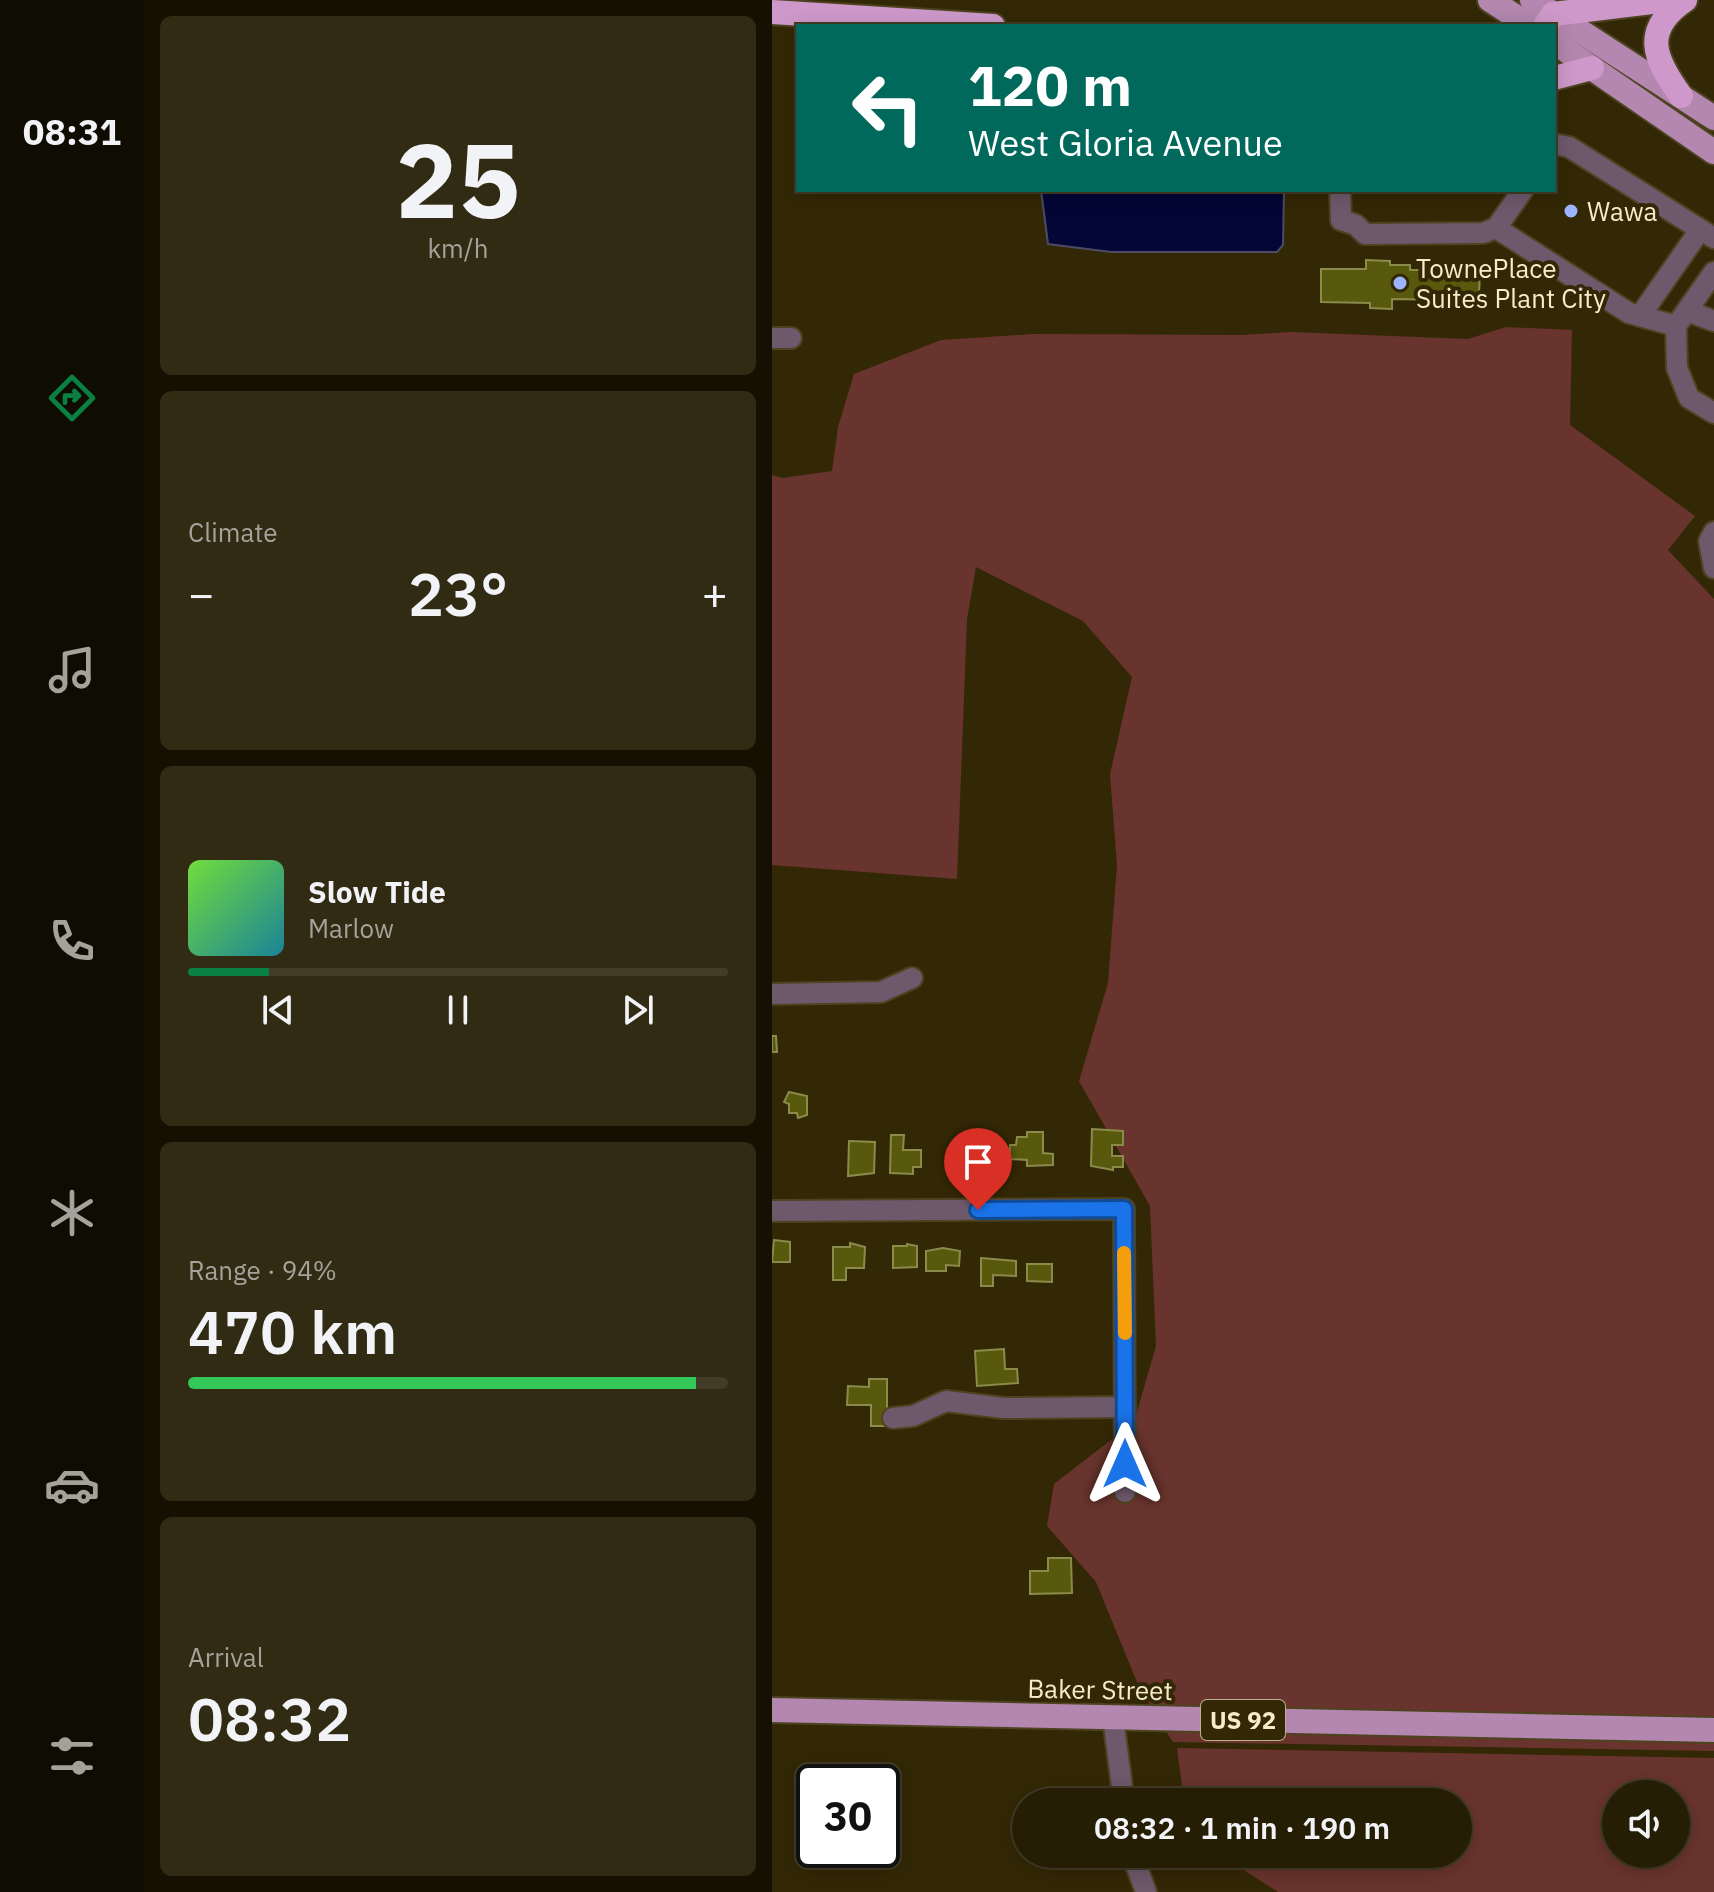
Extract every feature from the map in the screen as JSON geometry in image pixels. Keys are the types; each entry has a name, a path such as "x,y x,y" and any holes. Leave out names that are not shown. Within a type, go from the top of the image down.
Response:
{"highway":[{"path":"1549,20 1668,0"},
{"path":"1681,96 1657,58 1656,39 1659,25 1670,10 1685,0"},
{"path":"772,12 961,24"},
{"path":"1556,77 1592,68"}],"main road":[{"path":"1490,0 1527,24"},
{"path":"1532,0 1549,20"},
{"path":"1556,24 1714,118"},
{"path":"1556,43 1714,152"},
{"path":"1641,102 1628,89 1630,81 1714,130"},
{"name":"Baker Street","path":"772,1710 1714,1730"}],"street":[{"path":"1556,145 1569,147 1707,234 1640,316"},
{"path":"1340,192 1341,220 1356,225 1365,234 1483,233 1496,228 1522,192"},
{"path":"1496,228 1629,313 1714,321"},
{"path":"1714,272 1682,319 1677,368 1689,398 1714,413"},
{"path":"1714,532 1709,541 1714,568"},
{"path":"772,994 881,992 912,978"},
{"path":"772,1211 1124,1209 1125,1492"},
{"path":"893,1418 913,1416 946,1401 1004,1408 1125,1407"},
{"path":"1113,1718 1122,1788"},
{"path":"1137,1868 1146,1892"}],"shaded area":[{"path":"1041,192 1284,192 1283,245 1277,252 1111,252 1048,244"},
{"path":"1506,327 1572,330 1570,425 1695,516 1668,550 1714,599 1714,1721 1153,1710 1139,1687 1096,1582 1047,1526 1054,1484 1134,1422 1156,1346 1150,1206 1079,1081 1108,983 1117,865 1110,774 1132,677 1083,621 976,567 967,619 957,879 772,865 772,475 782,478 832,471 838,427 854,374 941,340 1034,334 1242,335 1291,332 1468,339"},
{"path":"1163,1727 1714,1738 1714,1751 1173,1742"},
{"path":"1177,1748 1714,1758 1714,1892 1278,1892 1241,1868 1472,1868 1472,1788 1182,1788"}],"building":[{"name":"TownePlace Suites Plant City","path":"1366,260 1410,265 1410,270 1436,270 1450,268 1450,264 1470,264 1470,271 1480,271 1479,295 1469,295 1469,305 1450,305 1450,300 1392,299 1392,309 1370,308 1370,303 1321,302 1321,269 1366,269"},
{"path":"772,1036 776,1036 777,1052 772,1052"},
{"path":"789,1092 807,1096 807,1115 798,1118 797,1113 789,1113 789,1104 784,1102"},
{"path":"1092,1129 1123,1131 1123,1145 1112,1145 1112,1156 1123,1156 1123,1167 1113,1167 1113,1170 1091,1166"},
{"path":"1027,1132 1043,1132 1043,1153 1053,1154 1053,1165 1027,1166 1027,1160 1010,1159 1010,1145 1016,1145 1017,1137 1027,1137"},
{"path":"891,1135 904,1135 903,1150 921,1150 921,1167 913,1167 913,1174 890,1173"},
{"path":"849,1141 875,1142 874,1173 848,1176"},
{"path":"949,1154 968,1154 968,1171 960,1171 960,1177 949,1175"},
{"path":"774,1240 790,1242 790,1262 772,1262"},
{"path":"850,1243 865,1247 864,1268 846,1268 846,1280 833,1280 833,1247 850,1247"},
{"path":"893,1246 917,1246 917,1267 893,1268"},
{"path":"943,1248 960,1251 959,1266 946,1265 946,1271 926,1271 926,1251"},
{"path":"981,1258 1016,1261 1016,1276 993,1275 993,1286 981,1286"},
{"path":"1027,1264 1052,1264 1052,1282 1027,1281"},
{"path":"1004,1349 1005,1369 1017,1369 1018,1383 977,1386 975,1351"},
{"path":"869,1379 887,1379 887,1426 871,1426 871,1405 847,1405 848,1386 869,1387"},
{"path":"1048,1558 1071,1558 1072,1593 1030,1594 1030,1571 1048,1571"}],"slow traffic":[{"path":"1124,1253 1125,1333"}],"place":[{"name":"Wawa","path":"1571,211"},
{"name":"TownePlace Suites Plant City","path":"1400,283"}],"route":[{"path":"978,1210 1124,1209 1125,1464"}]}
